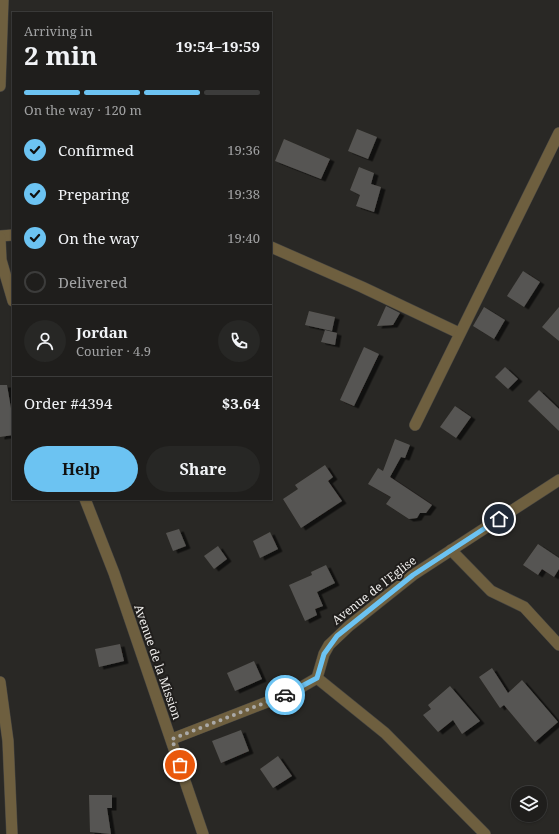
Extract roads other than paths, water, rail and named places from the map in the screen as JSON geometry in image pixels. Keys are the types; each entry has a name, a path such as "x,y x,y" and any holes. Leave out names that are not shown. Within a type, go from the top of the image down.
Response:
{"street":[{"path":"0,86 3,0"},
{"path":"415,425 459,333 559,133"},
{"path":"12,235 0,237 3,280 12,299"},
{"path":"272,247 362,287 459,333"},
{"name":"Avenue de l'Eglise","path":"317,678 324,654 337,636 413,575 559,480"},
{"name":"Avenue de la Mission","path":"85,500 114,573 204,834"},
{"path":"451,550 491,591 524,607 559,645"},
{"path":"172,739 293,692 317,678 385,733 485,834"},
{"path":"0,682 8,741 12,834"}]}
